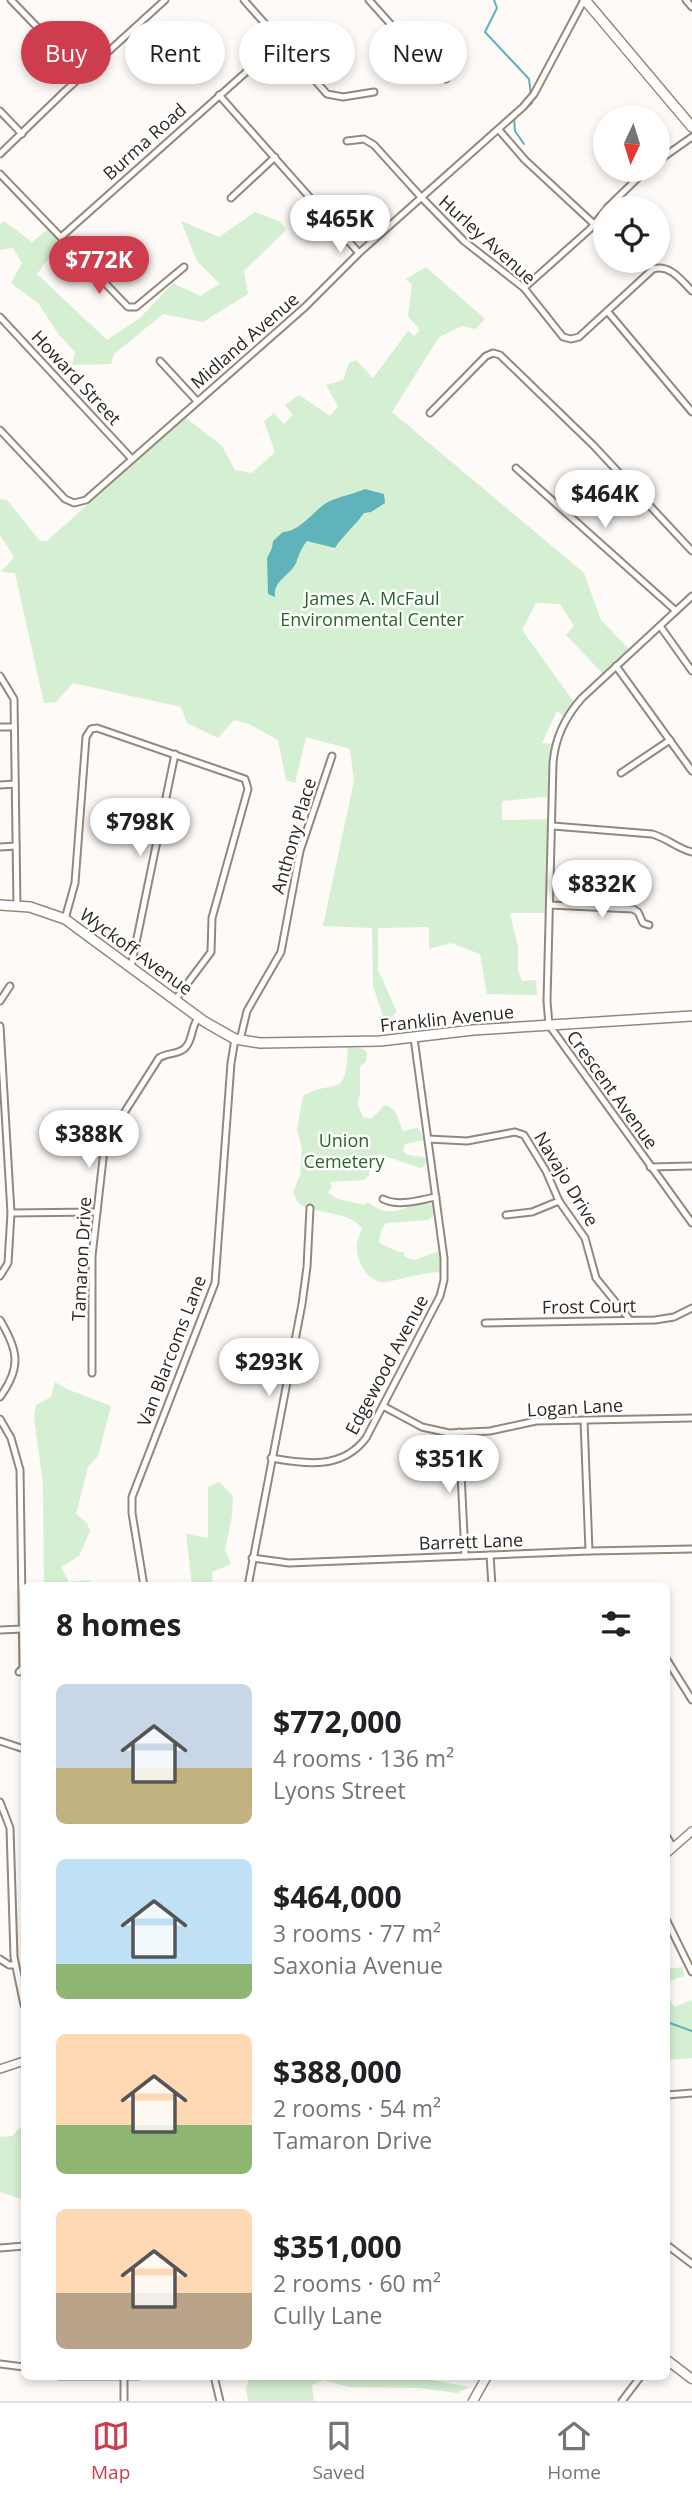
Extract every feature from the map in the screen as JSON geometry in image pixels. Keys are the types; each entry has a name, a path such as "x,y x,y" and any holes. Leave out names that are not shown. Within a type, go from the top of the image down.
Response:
{"main road":[{"path":"584,0 692,127"},
{"name":"Wyckoff Avenue","path":"0,905 42,910 65,919 210,1025"},
{"name":"Franklin Avenue","path":"210,1025 237,1039 269,1043 365,1042 462,1031 692,1016"},
{"path":"670,2362 692,2379"},
{"path":"473,2401 485,2380"}],"street":[{"path":"12,0 32,21"},
{"path":"0,154 165,0"},
{"path":"369,0 388,21"},
{"name":"Midland Avenue","path":"0,430 65,499 76,503 86,500 306,307 359,253 499,130 534,94 584,0"},
{"path":"686,0 692,6"},
{"path":"248,1 264,21"},
{"name":"Burma Road","path":"61,237 239,78"},
{"path":"318,84 331,96 374,92"},
{"path":"219,95 359,253"},
{"path":"0,111 22,134"},
{"path":"499,130 525,160 593,223"},
{"path":"670,153 692,137"},
{"name":"Hurley Avenue","path":"347,141 364,139 374,145 464,241 524,288 559,334 567,338 579,337 649,271 657,267 670,270 692,291"},
{"path":"231,198 275,157"},
{"path":"0,174 128,307 136,307 146,300 184,267"},
{"path":"619,196 634,182"},
{"path":"524,288 593,225"},
{"path":"608,312 692,412"},
{"name":"Howard Street","path":"0,317 131,458"},
{"path":"430,413 486,356 500,355 585,437 692,551"},
{"path":"160,361 197,401"},
{"path":"516,468 676,611"},
{"name":"Crescent Avenue","path":"692,596 575,706 558,736 553,763 547,1001 549,1025 692,1223"},
{"path":"660,626 692,671"},
{"path":"616,666 692,771"},
{"path":"0,676 13,699 17,906"},
{"path":"0,727 14,727"},
{"path":"65,919 75,883 86,737 91,729 97,728 243,778 248,789 212,918 211,952 175,1000"},
{"path":"621,774 670,740"},
{"path":"131,967 175,754"},
{"name":"Anthony Place","path":"237,1039 247,1012 281,952 300,851 332,756"},
{"path":"0,785 15,784"},
{"path":"553,827 652,835 667,839 692,852"},
{"path":"0,847 16,846"},
{"path":"550,905 633,909 638,912 643,923 649,925"},
{"path":"0,1001 10,986"},
{"name":"Tamaron Drive","path":"92,1373 92,1256 104,1150 110,1135 159,1058 187,1047 193,1025 199,1017"},
{"path":"0,1026 2,1097 11,1213 8,1263 0,1276"},
{"name":"Edgewood Avenue","path":"271,1458 313,1463 341,1459 361,1445 443,1287 445,1271 414,1038"},
{"name":"Van Blarcoms Lane","path":"143,1582 132,1513 132,1497 215,1283 231,1063 237,1039"},
{"name":"Navajo Drive","path":"428,1139 467,1142 521,1133 546,1171 559,1201 585,1238 596,1278 630,1320"},
{"path":"650,1167 692,1166"},
{"path":"383,1199 388,1202 406,1202 436,1197"},
{"path":"506,1215 532,1212 559,1201"},
{"path":"249,1582 303,1294 310,1209"},
{"path":"11,1213 97,1212"},
{"name":"Frost Court","path":"485,1323 665,1319 692,1308"},
{"path":"0,1320 13,1342 16,1359 11,1382 0,1397"},
{"name":"Logan Lane","path":"383,1406 431,1430 459,1432 490,1431 536,1422 692,1419"},
{"path":"0,1419 11,1438 20,1470 22,1582"},
{"path":"584,1420 589,1551"},
{"path":"459,1432 465,1556"},
{"name":"Barrett Lane","path":"252,1558 289,1563 692,1549"},
{"path":"490,1555 492,1582"},
{"path":"0,1630 21,1629"},
{"path":"670,1665 692,1700"},
{"path":"0,1741 21,1748"},
{"path":"0,1802 10,1828 15,1965 21,1992"},
{"path":"670,1850 692,1830"},
{"path":"670,1842 673,1847"},
{"path":"670,1927 692,1972"},
{"path":"0,1959 9,1965 15,1965"},
{"path":"0,2069 21,2062"},
{"path":"670,2095 692,2093"},
{"path":"0,2248 21,2246"},
{"path":"670,2247 692,2264"},
{"path":"0,2364 21,2367"},
{"path":"124,2380 124,2401"},
{"path":"216,2380 220,2401"},
{"path":"622,2401 638,2380"}],"green space":[{"path":"255,212 281,222 286,230 244,271 248,294 203,322 163,314 114,354 111,364 72,365 75,352 59,335 38,303 11,283 22,263 13,248 0,250 0,224 4,221 32,242 51,227 63,239 37,274 107,340 140,318 173,283 200,296 220,284 197,261 181,221 219,237"},
{"name":"James A. McFaul Environmental Center","path":"426,267 485,319 476,329 462,326 439,337 392,412 584,573 601,620 632,652 605,676 566,635 574,626 560,604 536,603 522,630 576,705 566,718 557,711 542,743 555,744 553,796 502,801 502,820 554,819 550,913 510,913 518,948 518,970 522,981 536,980 537,995 487,994 480,954 451,943 429,949 429,927 378,928 378,970 397,1012 385,1022 373,986 372,928 323,926 354,781 350,749 306,737 295,783 286,780 278,740 249,724 234,720 218,738 187,723 181,707 73,683 56,702 44,703 15,573 1,572 14,557 0,535 0,499 7,500 40,541 47,541 185,417 222,446 235,470 252,473 275,452 264,421 274,413 284,424 293,415 285,405 299,395 330,416 338,406 326,385 343,380 349,363 356,360 373,378 408,331 414,336 420,330 408,316 412,285 406,279"},
{"name":"Union Cemetery","path":"348,1047 364,1049 367,1053 366,1062 360,1066 360,1095 357,1103 363,1117 371,1119 385,1105 393,1109 403,1131 417,1128 424,1140 405,1144 403,1151 408,1155 426,1159 425,1166 421,1168 378,1154 369,1176 363,1180 329,1182 332,1186 328,1193 338,1199 364,1205 368,1202 386,1211 432,1204 435,1215 428,1220 386,1223 381,1230 379,1243 403,1252 405,1257 414,1260 439,1251 442,1265 440,1272 387,1282 374,1280 364,1270 358,1256 357,1243 362,1228 347,1218 302,1206 293,1192 300,1175 302,1149 297,1129 303,1096 342,1082"},
{"path":"55,1382 111,1406 98,1456 88,1467 76,1514 87,1523 90,1531 79,1556 61,1567 69,1582 44,1582 43,1484 34,1417 36,1405 51,1397"},
{"path":"219,1482 233,1496 225,1550 231,1564 212,1572 213,1582 192,1582 186,1534 208,1538 208,1487"},
{"path":"683,1967 684,1976 670,1981 670,1969"},
{"path":"670,2000 674,2007 692,2000 692,2058 670,2060"},
{"path":"21,2126 21,2199 0,2192 0,2137 12,2136"},
{"path":"248,2380 324,2380 312,2385 314,2401 248,2401 246,2389"},
{"path":"324,2380 431,2380 470,2387 457,2393 418,2388 349,2387"}],"water":[{"path":"365,489 384,494 385,503 371,512 364,513 335,548 307,541 296,563 279,582 275,597 268,594 267,558 273,541 283,532 301,524 328,502"}],"waterway":[{"path":"494,0 497,8 485,32 529,79 531,95"},
{"path":"524,144 515,131 514,118 532,101"},
{"path":"670,2023 692,2031"}]}
